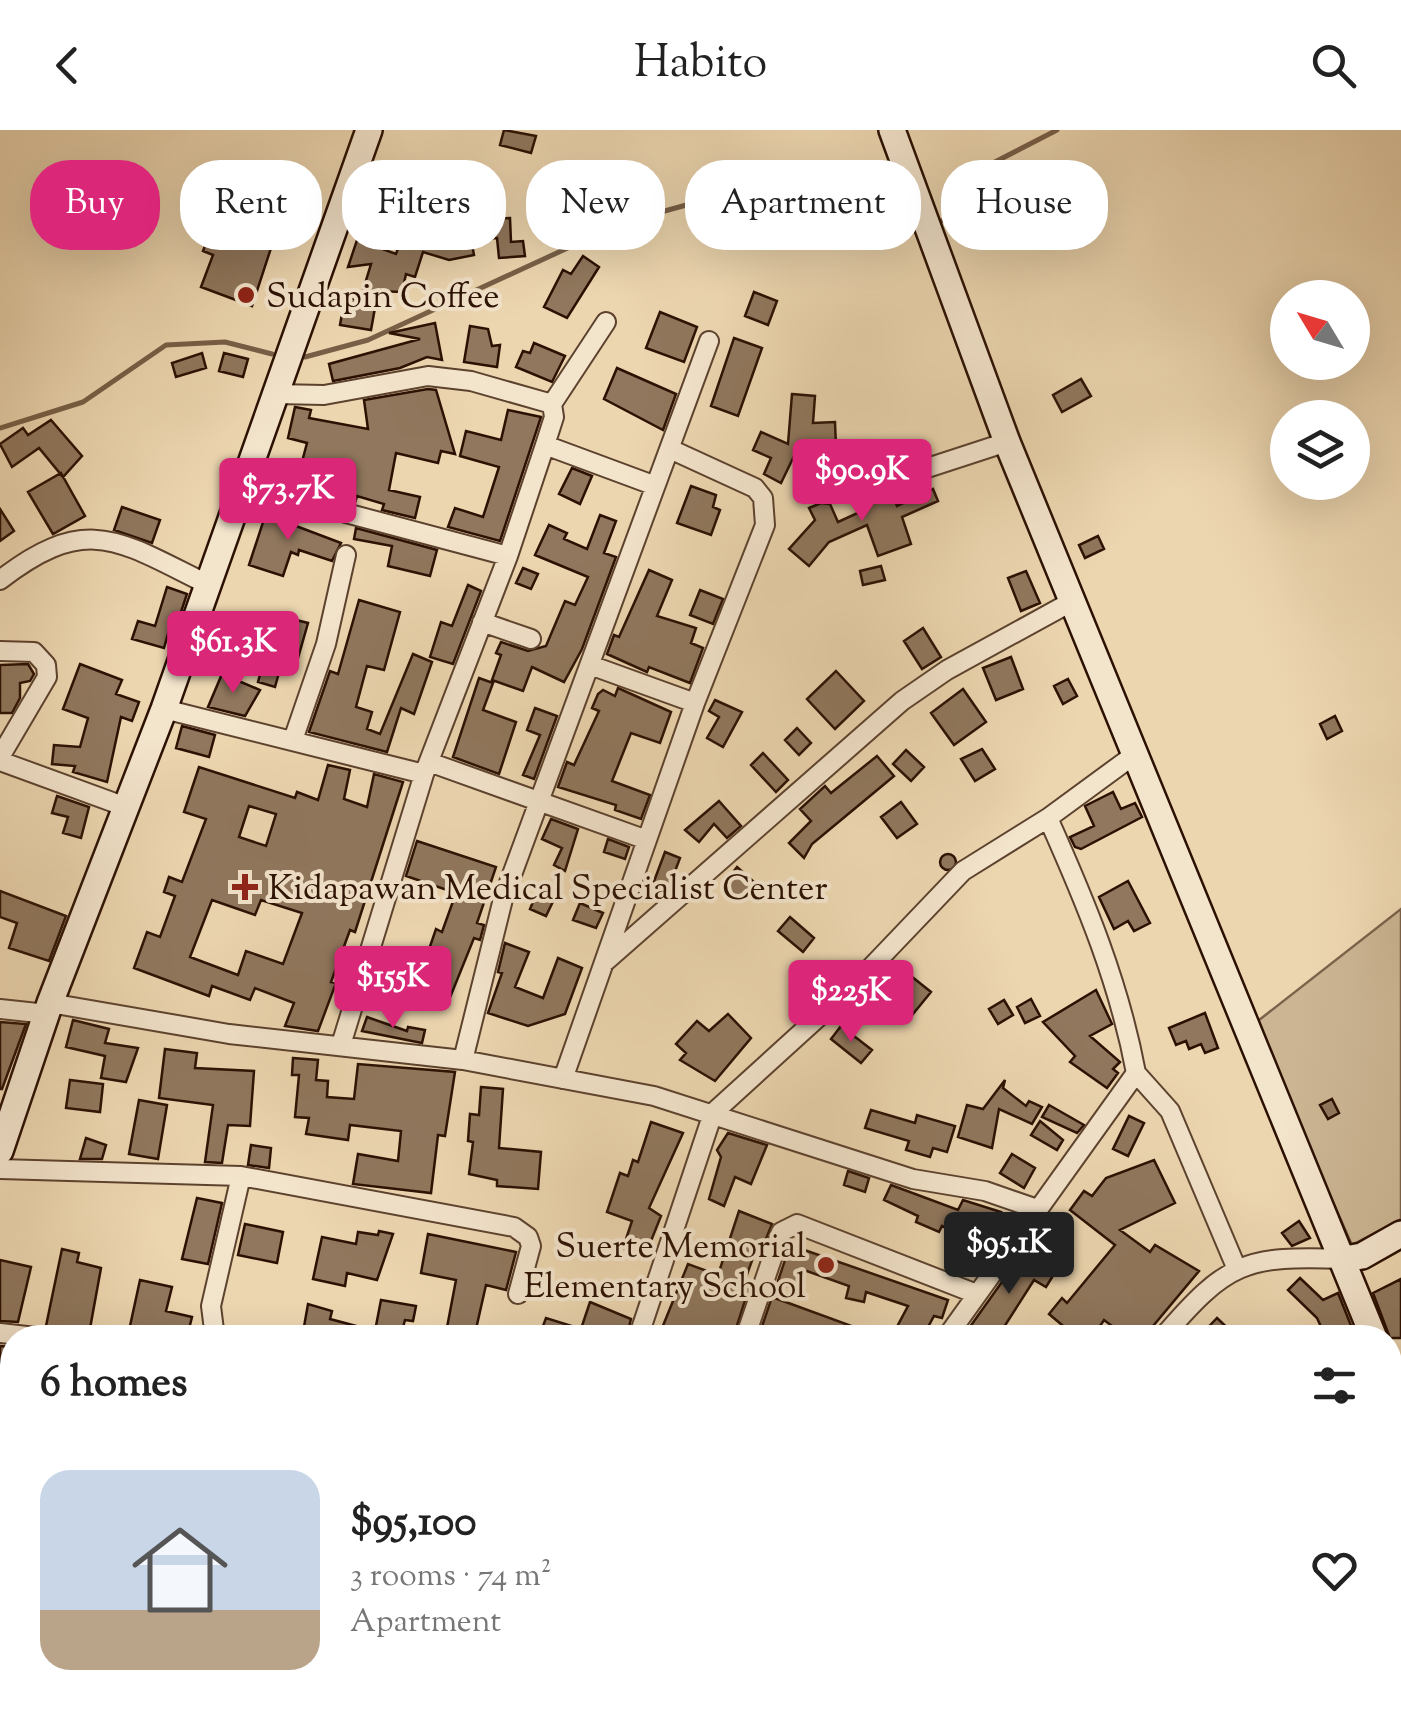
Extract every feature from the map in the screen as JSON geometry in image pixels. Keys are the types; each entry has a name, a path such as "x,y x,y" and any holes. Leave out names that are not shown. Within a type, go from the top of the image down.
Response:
{"street":[{"path":"0,1150 48,1008 209,585 369,130"},
{"path":"892,130 1008,442 1232,1000 1345,1259 1369,1325"},
{"path":"341,1044 427,768 508,556 545,445 554,417 552,404 606,322"},
{"path":"463,1060 503,899 652,485 670,449 709,341"},
{"path":"276,394 324,395 428,376 471,381 552,404"},
{"path":"826,492 918,470 1008,442"},
{"path":"545,445 652,485"},
{"path":"563,1079 695,702 752,564 765,512 763,498 755,488 670,449"},
{"path":"244,486 508,556"},
{"path":"0,580 36,552 84,537 102,538 138,551 209,585"},
{"path":"293,740 326,644 346,555"},
{"path":"606,962 902,701 946,670 1072,602"},
{"path":"482,622 531,639"},
{"path":"0,651 34,652 46,665 46,677 0,759 126,807"},
{"path":"590,664 695,702"},
{"path":"164,709 427,768 647,840"},
{"path":"642,1325 713,1113 857,982 963,872 1048,818 1134,755"},
{"path":"1048,818 1101,936 1124,1008 1136,1073 1170,1111 1236,1267"},
{"path":"0,1009 48,1008 229,1034 341,1044 463,1060 563,1079 713,1113 913,1179 985,1191 1038,1209"},
{"path":"954,1325 1136,1073"},
{"path":"0,1169 242,1176 514,1227 528,1237 530,1246 518,1294"},
{"path":"213,1325 211,1306 242,1176"},
{"path":"749,1325 781,1232 797,1224 974,1293"},
{"path":"1173,1325 1201,1293 1236,1267 1256,1260 1362,1256 1401,1234"}],"shaded area":[{"path":"1401,909 1401,1219 1352,1245 1254,1024"}],"building":[{"path":"504,130 536,136 531,153 500,145"},
{"path":"506,218 510,218 511,242 523,241 525,256 499,258 498,250 506,250"},
{"path":"270,250 252,306 201,287 213,255 203,251"},
{"path":"354,250 396,254 397,250 473,250 474,255 449,260 423,252 415,277 406,274 402,292 378,291 371,330 340,325 345,297 360,300 371,264 348,267"},
{"path":"583,256 599,267 567,318 544,307 563,270 571,274"},
{"path":"754,292 777,301 768,325 745,316"},
{"path":"660,312 697,327 684,362 646,348"},
{"path":"435,323 442,360 427,357 400,368 333,381 329,364 420,339 389,333"},
{"path":"470,326 488,329 492,346 500,345 497,367 464,362"},
{"path":"734,338 762,348 738,416 711,406"},
{"path":"534,343 565,356 552,382 516,367 523,351 530,353"},
{"path":"202,353 206,368 176,377 172,363"},
{"path":"224,353 248,359 243,377 219,371"},
{"path":"617,368 676,394 663,430 604,399"},
{"path":"1081,379 1091,396 1062,412 1053,395"},
{"path":"436,390 455,454 441,451 438,463 396,453 389,490 420,497 415,518 382,510 384,504 357,496 355,503 271,477 275,464 299,473 307,443 288,438 295,407 311,410 309,418 368,429 364,400"},
{"path":"792,394 815,396 813,423 835,422 836,447 797,450 781,483 764,474 771,458 753,450 761,432 788,444"},
{"path":"508,410 541,417 500,541 448,527 455,508 483,517 499,467 460,456 466,431 501,440"},
{"path":"51,420 82,456 63,477 39,448 12,467 0,444 23,428 28,435"},
{"path":"855,444 860,466 842,470 838,448"},
{"path":"572,468 592,476 580,504 559,494"},
{"path":"61,473 85,516 53,534 28,492"},
{"path":"691,486 716,495 713,507 720,510 711,535 677,523"},
{"path":"933,489 938,501 902,517 911,544 878,556 867,525 829,542 809,566 789,549 815,520 809,508 821,503 830,504 838,522 862,511 857,498 891,490 897,506"},
{"path":"122,507 160,520 152,543 114,530"},
{"path":"275,507 301,514 296,526 341,543 332,561 299,550 298,555 291,552 283,576 249,565 265,516 271,518"},
{"path":"0,509 14,531 0,541"},
{"path":"600,515 616,521 604,553 616,557 582,649 564,682 532,667 523,691 492,680 501,642 528,651 546,646 565,601 575,605 588,577 535,555 549,525 567,533 564,539 587,549"},
{"path":"356,528 437,550 430,576 388,566 392,546 354,539"},
{"path":"1098,536 1104,549 1085,558 1079,545"},
{"path":"881,566 885,580 863,585 860,571"},
{"path":"523,568 538,574 531,589 516,583"},
{"path":"649,570 672,580 657,616 696,628 691,643 703,648 690,683 649,667 647,672 607,654 614,635 619,637"},
{"path":"1026,571 1040,603 1021,611 1008,578"},
{"path":"468,585 481,591 453,664 430,657 441,622 452,626"},
{"path":"167,587 187,594 180,615 174,613 164,648 132,639 138,621 155,626"},
{"path":"700,590 723,599 713,624 690,615"},
{"path":"359,600 400,612 384,670 367,666 356,707 372,712 367,729 380,734 413,654 432,662 414,714 401,708 387,752 309,732 330,671 338,674"},
{"path":"276,615 308,623 296,665 282,662 275,687 258,682 266,653 235,645 241,623 271,633"},
{"path":"923,628 941,657 922,669 904,641"},
{"path":"1011,657 1023,689 996,700 983,668"},
{"path":"28,664 34,674 30,681 20,683 20,698 12,713 0,713 0,665"},
{"path":"80,664 122,680 116,694 139,702 132,721 121,717 107,782 73,772 75,766 52,764 54,745 80,747 88,718 63,709"},
{"path":"836,671 864,701 835,729 807,699"},
{"path":"222,674 260,690 245,716 208,707"},
{"path":"479,678 493,683 483,710 516,722 499,774 453,757"},
{"path":"1068,679 1077,696 1063,704 1054,686"},
{"path":"618,688 671,712 660,743 631,733 612,781 650,795 641,819 615,810 616,805 558,787 567,762 574,765 599,711 592,708 598,694 603,690 615,696"},
{"path":"963,689 986,722 954,745 931,713"},
{"path":"715,700 742,712 723,747 707,738 719,717 709,711"},
{"path":"535,708 557,716 534,779 523,775 540,735 527,730"},
{"path":"1335,716 1342,731 1327,739 1320,724"},
{"path":"182,726 215,735 209,757 176,748"},
{"path":"797,728 811,743 799,755 785,740"},
{"path":"982,749 995,769 975,781 961,759"},
{"path":"906,750 924,767 911,781 893,764"},
{"path":"763,753 788,780 776,792 751,765"},
{"path":"877,756 894,776 812,844 804,858 789,843 811,821 800,809 825,786 831,793"},
{"path":"328,765 350,770 344,799 367,807 374,774 403,782 355,932 350,930 331,982 336,983 318,1031 285,1026 294,1003 255,988 250,1000 212,986 209,996 134,968 147,932 160,937 175,896 164,892 169,877 182,882 206,819 184,812 199,767 295,798 297,792 318,800","holes":["249,806 276,814 266,846 239,837","212,900 255,915 261,900 302,913 283,964 246,951 238,975 190,957"]},
{"path":"1113,792 1121,809 1135,803 1142,817 1081,849 1075,847 1070,837 1094,826 1085,806"},
{"path":"57,796 89,807 81,838 63,833 68,817 52,813"},
{"path":"719,801 741,826 727,838 714,824 699,842 685,830"},
{"path":"901,802 917,824 897,838 881,817"},
{"path":"551,819 578,829 565,871 554,865 562,848 542,839"},
{"path":"608,839 629,847 625,859 604,852"},
{"path":"417,841 496,867 477,923 484,925 480,940 474,938 449,1000 377,977 388,948 425,961 436,929 442,932 456,893 406,876"},
{"path":"665,852 680,858 668,890 661,896 650,892"},
{"path":"948,854 956,862 948,870 940,862"},
{"path":"737,867 755,883 741,900 723,885"},
{"path":"1128,881 1150,923 1134,931 1128,921 1114,929 1099,897"},
{"path":"540,885 557,893 546,916 530,909"},
{"path":"0,891 66,916 49,961 9,948 17,923 0,917"},
{"path":"580,903 603,913 596,928 573,920"},
{"path":"790,917 814,938 803,952 778,931"},
{"path":"505,943 529,952 515,987 543,998 558,958 582,968 565,1014 528,1026 488,1013 502,973 498,972"},
{"path":"911,976 931,992 913,1014 893,998"},
{"path":"1096,990 1112,1024 1090,1036 1120,1062 1113,1069 1118,1073 1107,1088 1070,1062 1075,1056 1043,1022"},
{"path":"1031,999 1040,1016 1025,1023 1017,1007"},
{"path":"1004,1000 1013,1015 998,1024 989,1009"},
{"path":"1205,1013 1218,1048 1205,1053 1201,1044 1189,1049 1186,1041 1176,1045 1169,1028"},
{"path":"728,1014 751,1038 715,1081 680,1060 686,1053 676,1044 697,1021 709,1031"},
{"path":"367,1017 407,1031 408,1027 425,1030 422,1043 362,1031"},
{"path":"73,1020 109,1029 105,1043 138,1048 126,1082 101,1078 105,1056 66,1047"},
{"path":"0,1022 26,1024 2,1089 0,1089"},
{"path":"841,1026 872,1050 861,1063 831,1039"},
{"path":"165,1049 197,1053 195,1068 254,1071 250,1126 228,1125 222,1163 205,1162 213,1105 159,1098"},
{"path":"293,1058 318,1060 316,1080 328,1081 327,1097 354,1099 358,1064 455,1072 445,1136 438,1135 431,1193 353,1184 358,1154 398,1161 401,1131 350,1125 348,1140 306,1134 309,1118 295,1117 299,1075 292,1075"},
{"path":"70,1080 103,1084 100,1112 66,1108"},
{"path":"1005,1080 1003,1088 1026,1106 1029,1101 1042,1107 1032,1124 999,1109 992,1148 958,1137 967,1105 983,1109"},
{"path":"481,1087 503,1089 499,1148 541,1152 538,1189 497,1186 497,1180 469,1174 473,1142 468,1141 470,1114 479,1115"},
{"path":"1332,1099 1339,1113 1328,1119 1320,1105"},
{"path":"139,1100 167,1105 158,1159 129,1154"},
{"path":"1049,1105 1084,1125 1077,1133 1042,1117"},
{"path":"871,1110 915,1123 917,1115 955,1126 947,1152 933,1148 930,1157 906,1150 909,1141 865,1128"},
{"path":"1129,1116 1144,1123 1128,1156 1113,1149"},
{"path":"1040,1121 1063,1140 1057,1150 1031,1135"},
{"path":"651,1122 683,1133 649,1208 661,1216 645,1256 623,1248 632,1221 607,1212 620,1173 628,1176 633,1160 638,1162"},
{"path":"728,1133 767,1145 751,1184 735,1177 724,1206 709,1199 721,1157 717,1150"},
{"path":"86,1138 106,1145 102,1159 80,1159"},
{"path":"251,1145 271,1148 269,1168 248,1165"},
{"path":"1012,1154 1035,1168 1024,1188 1000,1173"},
{"path":"1154,1160 1175,1203 1120,1230 1150,1252 1155,1245 1199,1271 1154,1325 1111,1325 1104,1320 1101,1325 1062,1325 1049,1314 1062,1298 1067,1303 1115,1245 1070,1210 1084,1191 1092,1196 1106,1178"},
{"path":"848,1171 869,1178 865,1192 844,1185"},
{"path":"891,1185 958,1210 963,1200 1001,1212 985,1246 942,1226 939,1232 916,1222 918,1216 884,1200"},
{"path":"197,1198 222,1203 208,1264 182,1259"},
{"path":"739,1211 772,1224 763,1246 758,1244 745,1280 751,1282 737,1325 663,1325 688,1264 718,1275"},
{"path":"1299,1221 1310,1238 1292,1246 1282,1233"},
{"path":"245,1224 283,1232 277,1263 238,1255"},
{"path":"379,1231 393,1234 377,1280 347,1273 345,1286 313,1279 322,1237 356,1244 358,1232 378,1235"},
{"path":"428,1234 516,1252 506,1290 486,1285 477,1325 447,1325 456,1280 421,1273"},
{"path":"790,1245 948,1300 942,1318 934,1316 929,1325 898,1325 908,1306 866,1292 864,1302 846,1298 849,1286 804,1270 797,1288 777,1284"},
{"path":"62,1249 79,1253 77,1262 101,1268 91,1325 46,1325"},
{"path":"1024,1251 1056,1271 1046,1287 1034,1280 1005,1325 971,1325"},
{"path":"0,1260 31,1267 18,1322 0,1321"},
{"path":"1300,1278 1323,1300 1338,1293 1351,1325 1320,1325 1288,1290"},
{"path":"1401,1279 1401,1325 1385,1325 1373,1293"},
{"path":"140,1280 172,1287 166,1311 192,1317 190,1325 130,1325"},
{"path":"772,1297 849,1325 762,1325"},
{"path":"381,1300 416,1306 413,1321 376,1325"},
{"path":"590,1302 631,1319 629,1325 582,1325"},
{"path":"308,1304 332,1311 330,1319 352,1325 304,1325"},
{"path":"546,1318 568,1325 543,1325"}],"waterway":[{"path":"936,223 959,214 991,164 1057,130"},
{"path":"305,357 368,340 585,240 685,205"},
{"path":"0,428 83,402 166,345 225,342 272,354"}],"place":[{"name":"Sudapin Coffee","path":"246,295"},
{"name":"Kidapawan Medical Specialist Center","path":"245,887"},
{"name":"Suerte Memorial Elementary School","path":"826,1265"}]}
